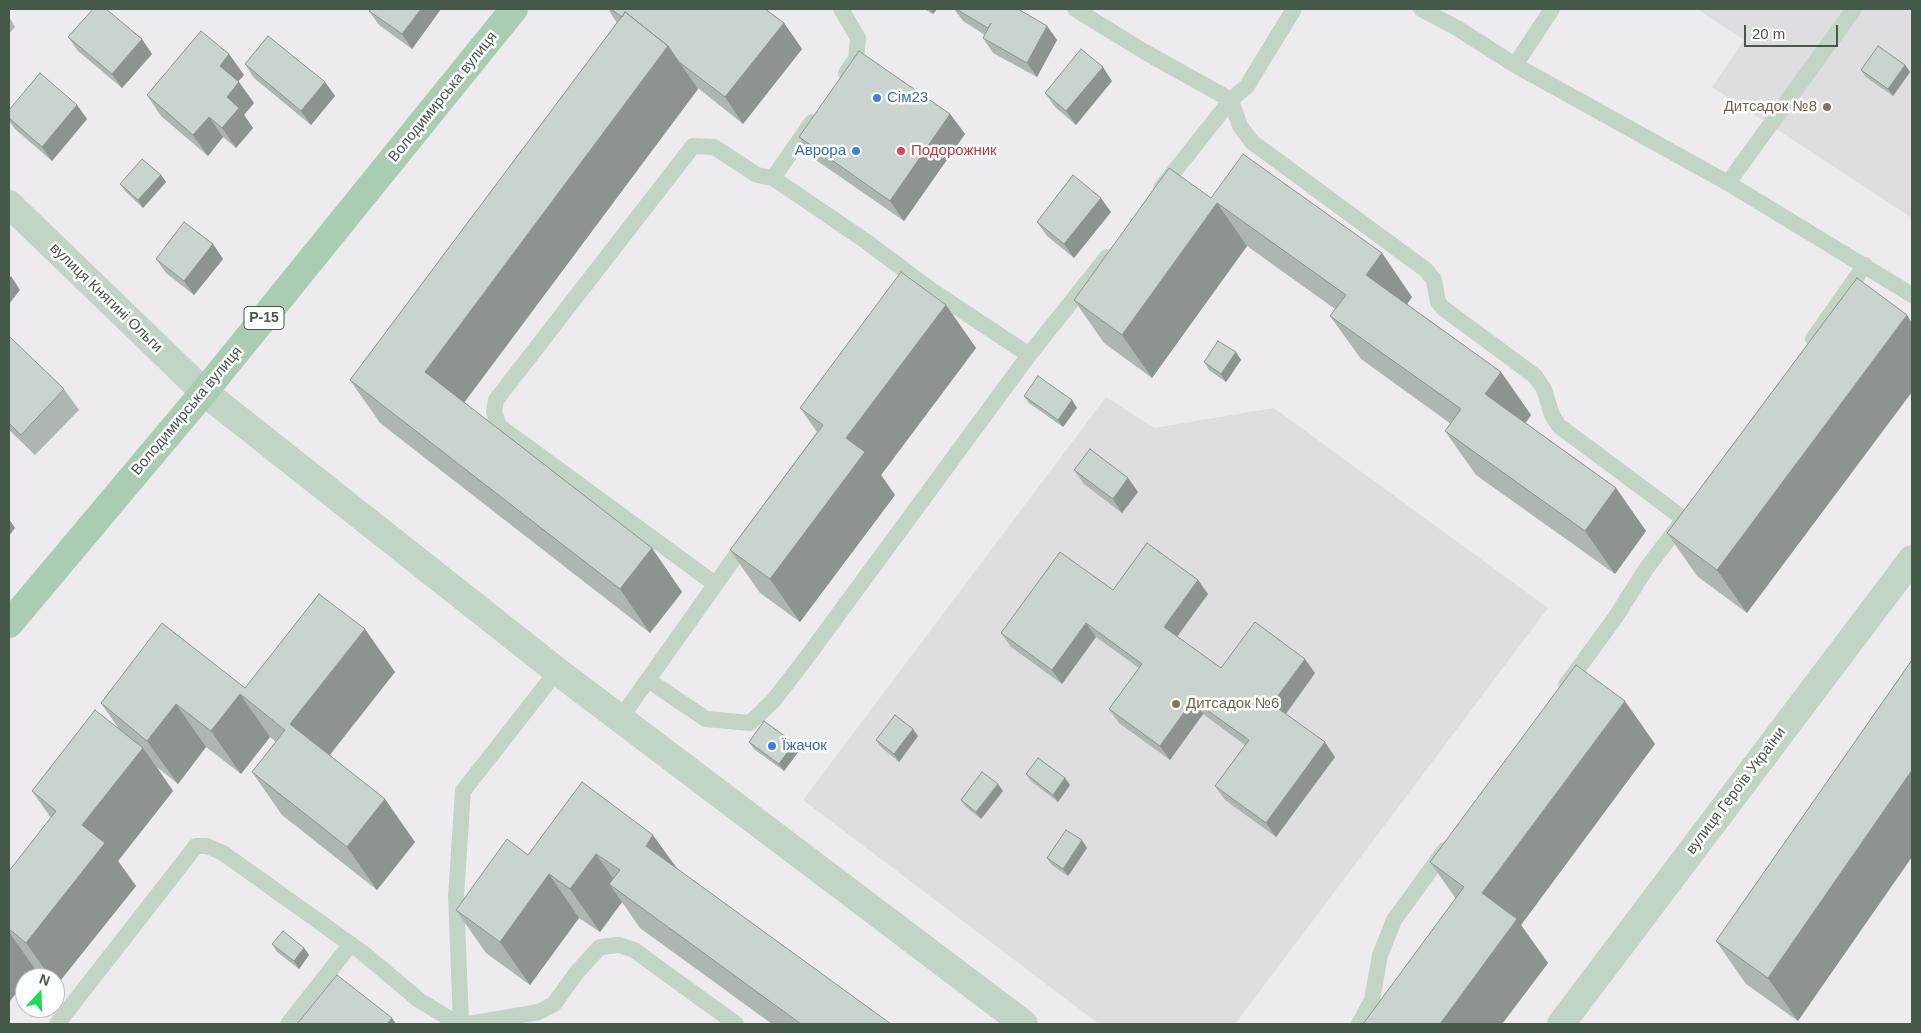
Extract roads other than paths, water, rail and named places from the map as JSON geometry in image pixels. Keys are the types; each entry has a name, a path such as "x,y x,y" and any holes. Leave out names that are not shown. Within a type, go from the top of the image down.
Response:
{"main road":[{"name":"Володимирська вулиця","path":"9,624 204,392 514,9"}],"street":[{"name":"вулиця Княгині Ольги","path":"9,204 204,392 557,671 1024,1024"},
{"name":"вулиця Героїв України","path":"1561,1024 1912,559"}],"lane":[{"path":"840,83 856,59 858,38 841,9"},
{"path":"1075,9 1145,52 1231,100 1240,126 1252,142 1426,270 1434,280 1438,302 1443,308 1535,376 1544,389 1552,415 1559,426 1684,519"},
{"path":"1151,200 1231,100 1247,86 1294,9"},
{"path":"1422,9 1457,28 1515,65 1728,183 1912,295"},
{"path":"1515,65 1552,9"},
{"path":"1728,183 1854,9"},
{"path":"774,178 823,106"},
{"path":"715,584 499,426 494,412 496,400 692,146 714,147 757,175 774,178 868,242 931,290 1029,355"},
{"path":"648,680 706,719 750,723 772,701 804,660 1029,355 1114,247"},
{"path":"1803,352 1865,265"},
{"path":"908,322 931,290"},
{"path":"1557,698 1615,618 1646,569 1695,503"},
{"path":"620,719 756,528"},
{"path":"460,1024 456,896 463,791 557,671"},
{"path":"1359,1024 1372,1000 1380,955 1394,920 1452,841"},
{"path":"57,1024 196,846 207,846 223,853 351,944 419,1000 460,1024"},
{"path":"288,1024 351,944"},
{"path":"469,1024 539,1012 554,1004 577,972 600,947 619,945 634,950 736,1024"}],"place":[{"name":"Сім23","path":"877,98"},
{"name":"Дитсадок №8","path":"1827,107"},
{"name":"Аврора","path":"856,151"},
{"name":"Подорожник","path":"901,151"},
{"name":"Дитсадок №6","path":"1176,704"},
{"name":"Їжачок","path":"772,746"}]}
